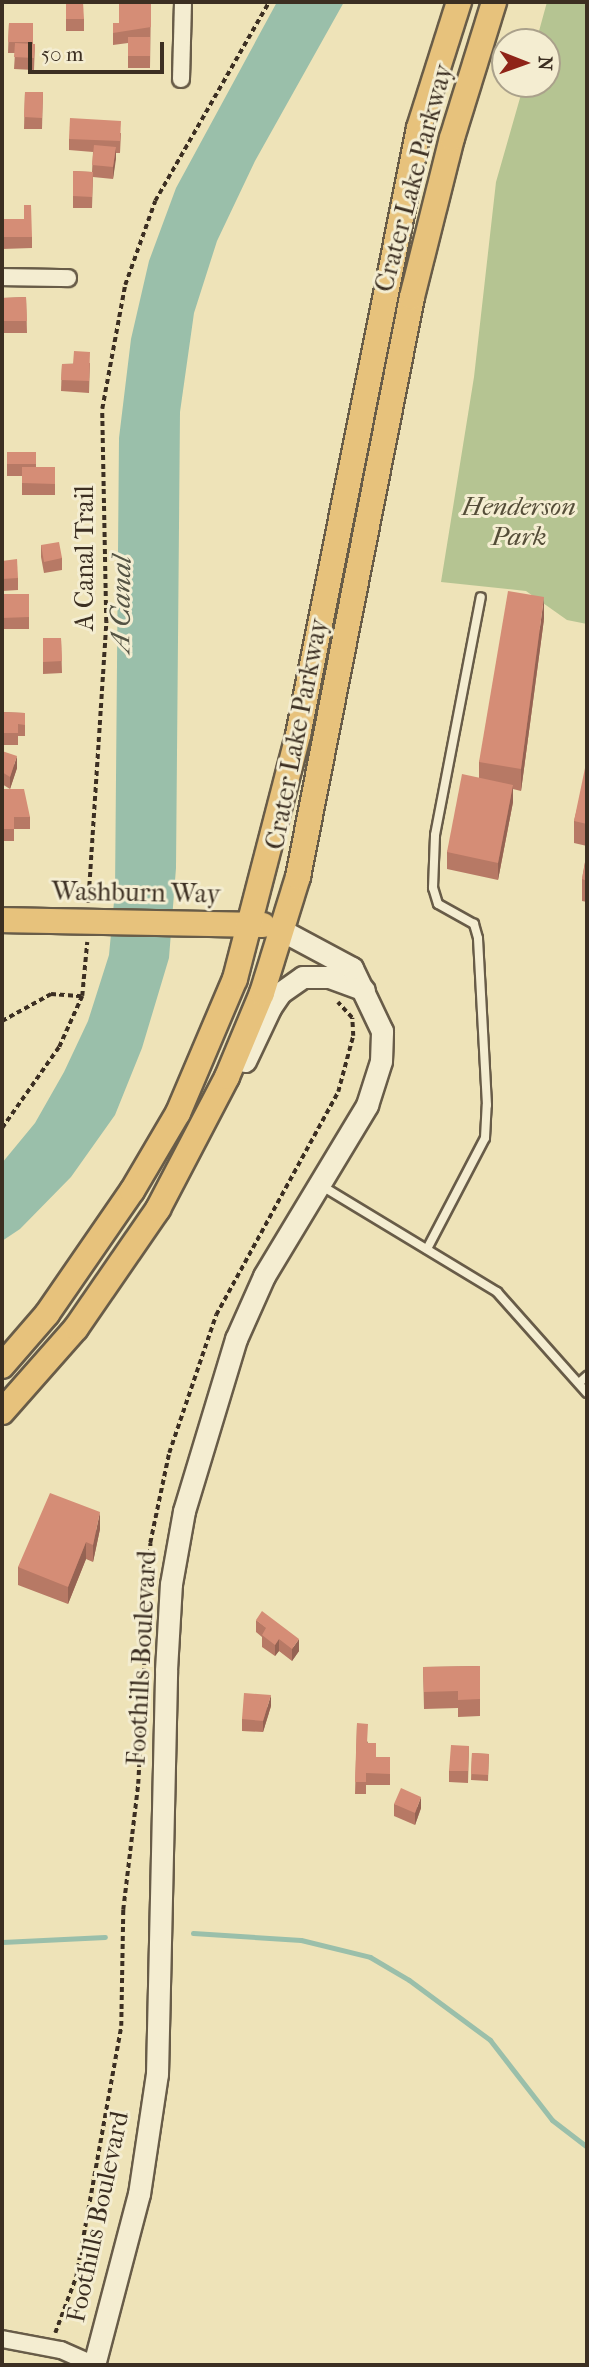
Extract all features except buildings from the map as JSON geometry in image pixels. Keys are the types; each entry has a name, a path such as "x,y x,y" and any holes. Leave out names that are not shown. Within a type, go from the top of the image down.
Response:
{"main road":[{"name":"Crater Lake Parkway","path":"2,1412 76,1328 158,1209 214,1101 262,993 266,926 298,735 419,128 459,2"},
{"name":"Crater Lake Parkway","path":"2,1366 47,1314 132,1191 177,1113 235,979 298,877 412,297 452,138 494,2"},
{"name":"Washburn Way","path":"2,920 266,926"},
{"name":"Foothills Boulevard","path":"94,2365 139,2194 157,2074 166,1670 171,1584 184,1511 236,1339 264,1276 367,1105 381,1061 382,1031 352,968 266,926"},
{"path":"214,1101 241,1070 270,1008 293,984 317,976 364,990"}],"street":[{"path":"181,79 183,2"},
{"path":"2,277 68,278"},
{"path":"2,2339 61,2350 94,2365"}],"lane":[{"path":"427,1250 485,1138 487,1105 478,938 474,924 438,904 433,888 435,835 481,597"},
{"path":"319,1184 497,1292 587,1393"},
{"path":"579,1383 587,1376"}],"path":[{"name":"A Canal Trail","path":"2,1128 59,1047 82,996 106,622 102,409 125,285 155,201 269,2"},
{"path":"2,1021 51,994 82,996"}],"green space":[{"name":"Henderson Park","path":"547,2 587,2 587,624 567,620 526,591 441,582 474,377 496,182 520,98 561,98 561,28 540,28"}],"water":[{"name":"A Canal","path":"277,2 344,2 255,161 217,241 194,313 180,412 176,868 169,958 142,1048 115,1115 71,1177 20,1229 2,1241 2,1163 35,1123 64,1072 88,1021 109,955 115,891 119,438 131,339 149,261 176,188"}],"waterway":[{"path":"193,1933 301,1940 370,1957 409,1980 490,2040 552,2120 587,2147"},
{"path":"2,1942 105,1937"}]}
